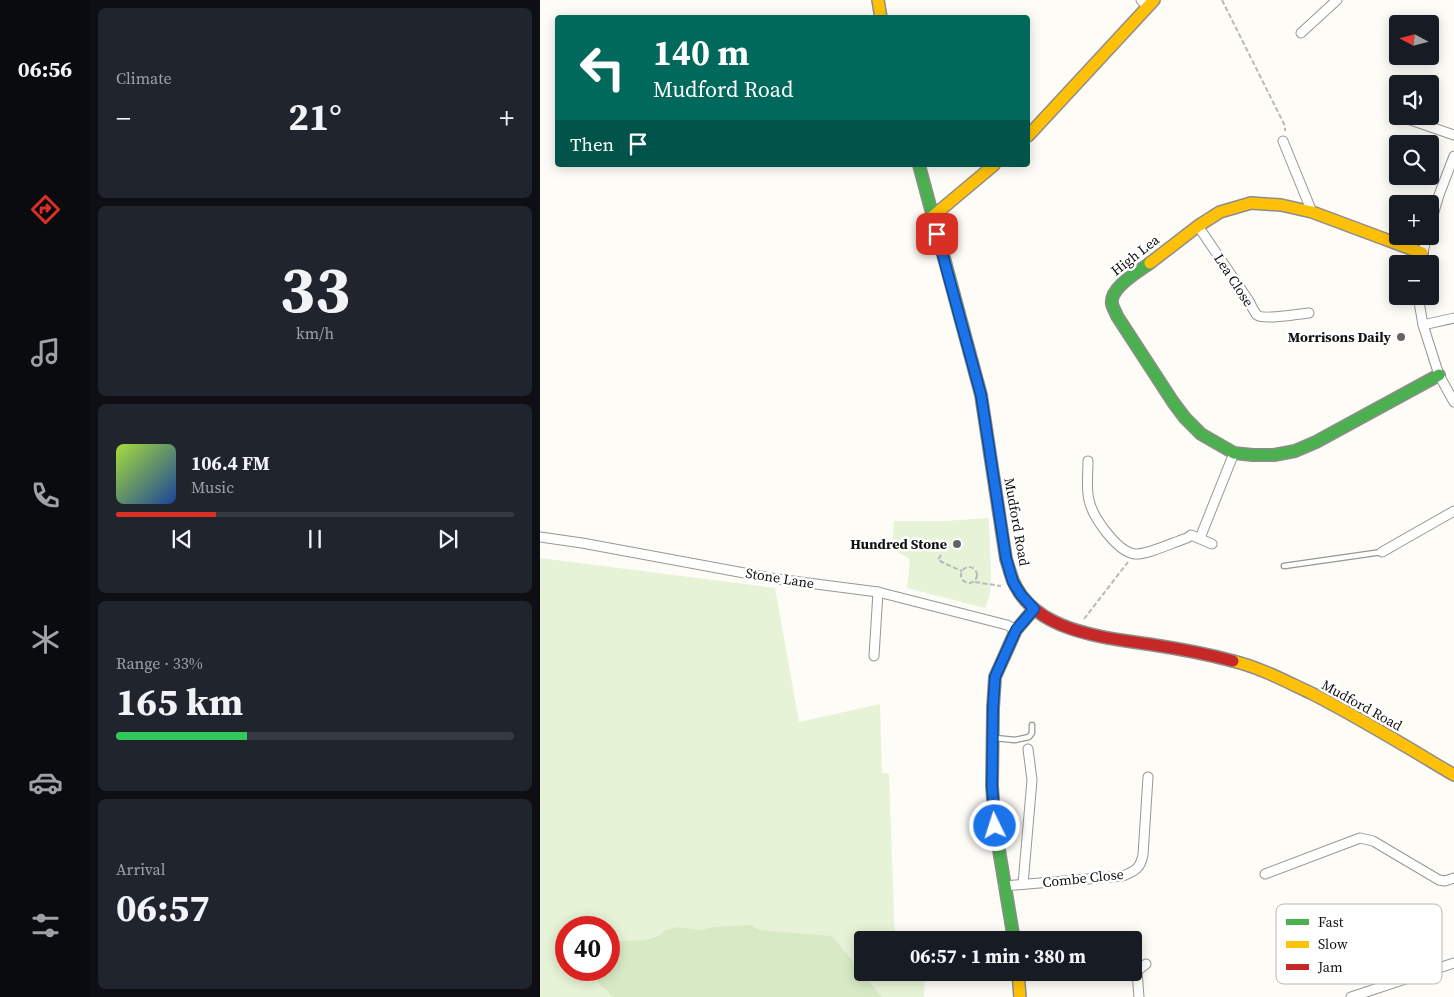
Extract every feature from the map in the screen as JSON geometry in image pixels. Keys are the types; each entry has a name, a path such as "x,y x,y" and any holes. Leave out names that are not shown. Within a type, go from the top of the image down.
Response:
{"street":[{"path":"878,0 880,15"},
{"path":"1301,33 1337,0"},
{"path":"1030,134 1148,2"},
{"path":"1426,125 1454,135"},
{"path":"1283,141 1312,212"},
{"path":"1439,195 1454,156"},
{"name":"Mudford Road","path":"920,167 981,395 1006,558 1013,582 1021,595 1034,609 1051,620 1069,628 1117,640 1166,647 1214,657 1268,672 1344,710 1454,775"},
{"path":"932,217 992,167"},
{"name":"High Lea","path":"1414,255 1312,212 1281,205 1252,203 1220,212 1198,226 1117,288 1113,295 1112,304 1128,333 1185,418 1201,434 1234,452 1253,455 1274,455 1295,451 1316,442 1439,376"},
{"name":"Lea Close","path":"1198,226 1256,314 1261,317 1273,317 1309,313"},
{"path":"1420,305 1423,325 1439,376 1454,402"},
{"path":"1423,325 1454,318"},
{"path":"1200,538 1234,452"},
{"path":"1088,461 1089,500 1097,518 1120,548 1134,554 1143,553 1191,535 1212,544"},
{"path":"1382,552 1454,511"},
{"name":"Stone Lane","path":"540,537 777,579 878,592 1007,625 1016,630"},
{"path":"874,656 878,592"},
{"path":"1012,931 995,826 992,786 995,677 1016,630 1034,609"},
{"name":"Combe Close","path":"1023,884 1032,780 1028,749"},
{"name":"Combe Close","path":"1004,886 1122,876 1133,872 1141,866 1148,777"},
{"path":"1265,874 1360,838 1373,841 1439,880 1444,881 1454,878"},
{"path":"1442,967 1454,963"},
{"path":"1142,966 1146,964"},
{"path":"1019,981 1020,997"},
{"path":"1136,981 1139,997"},
{"path":"1352,997 1391,984"}],"lane":[{"path":"1284,566 1382,552"},
{"path":"993,738 1015,740 1029,737 1032,733 1032,725"}],"path":[{"path":"1222,0 1285,126 1283,141"},
{"path":"1076,630 1134,554"},
{"path":"941,555 938,560 962,571"},
{"path":"946,569 948,565"},
{"path":"975,582 978,576 974,568 966,567 962,571 961,576 965,583 975,582 1004,587"}],"green space":[{"path":"988,518 991,578 990,594 985,608 907,588 910,559 892,549 894,521 944,521"},
{"path":"540,558 775,588 799,722 880,704 882,773 889,774 895,931 854,931 854,981 925,981 924,997 540,997"},
{"path":"751,925 759,930 832,936 854,963 854,981 869,981 882,997 613,997 598,981 620,981 620,941 645,940 659,936 665,930 677,927 701,930 715,927"}],"traffic: fast":[{"path":"920,167 981,395 1006,559 1010,572"},
{"path":"1150,263 1125,281 1115,292 1112,304 1117,316 1185,418 1201,434 1234,453 1274,455 1295,451 1316,442 1439,375"},
{"path":"1012,931 995,826 992,786 995,677 1016,630 1034,609"}],"traffic: slow":[{"path":"878,0 880,15"},
{"path":"1030,134 1154,0"},
{"path":"932,217 992,167"},
{"path":"1150,263 1198,226 1220,212 1251,203 1281,205 1312,212 1422,253"},
{"path":"1233,661 1263,671 1311,693 1454,775"},
{"path":"1019,981 1020,997"}],"traffic: jam":[{"path":"1010,572 1019,592 1032,608 1069,628 1112,639 1184,650 1233,661"}],"place":[{"name":"Morrisons Daily","path":"1401,337"},
{"name":"Hundred Stone","path":"957,544"}],"route":[{"path":"937,234 981,395 1006,558 1013,582 1021,595 1034,609 1016,630 995,677 992,786 995,826"}]}
